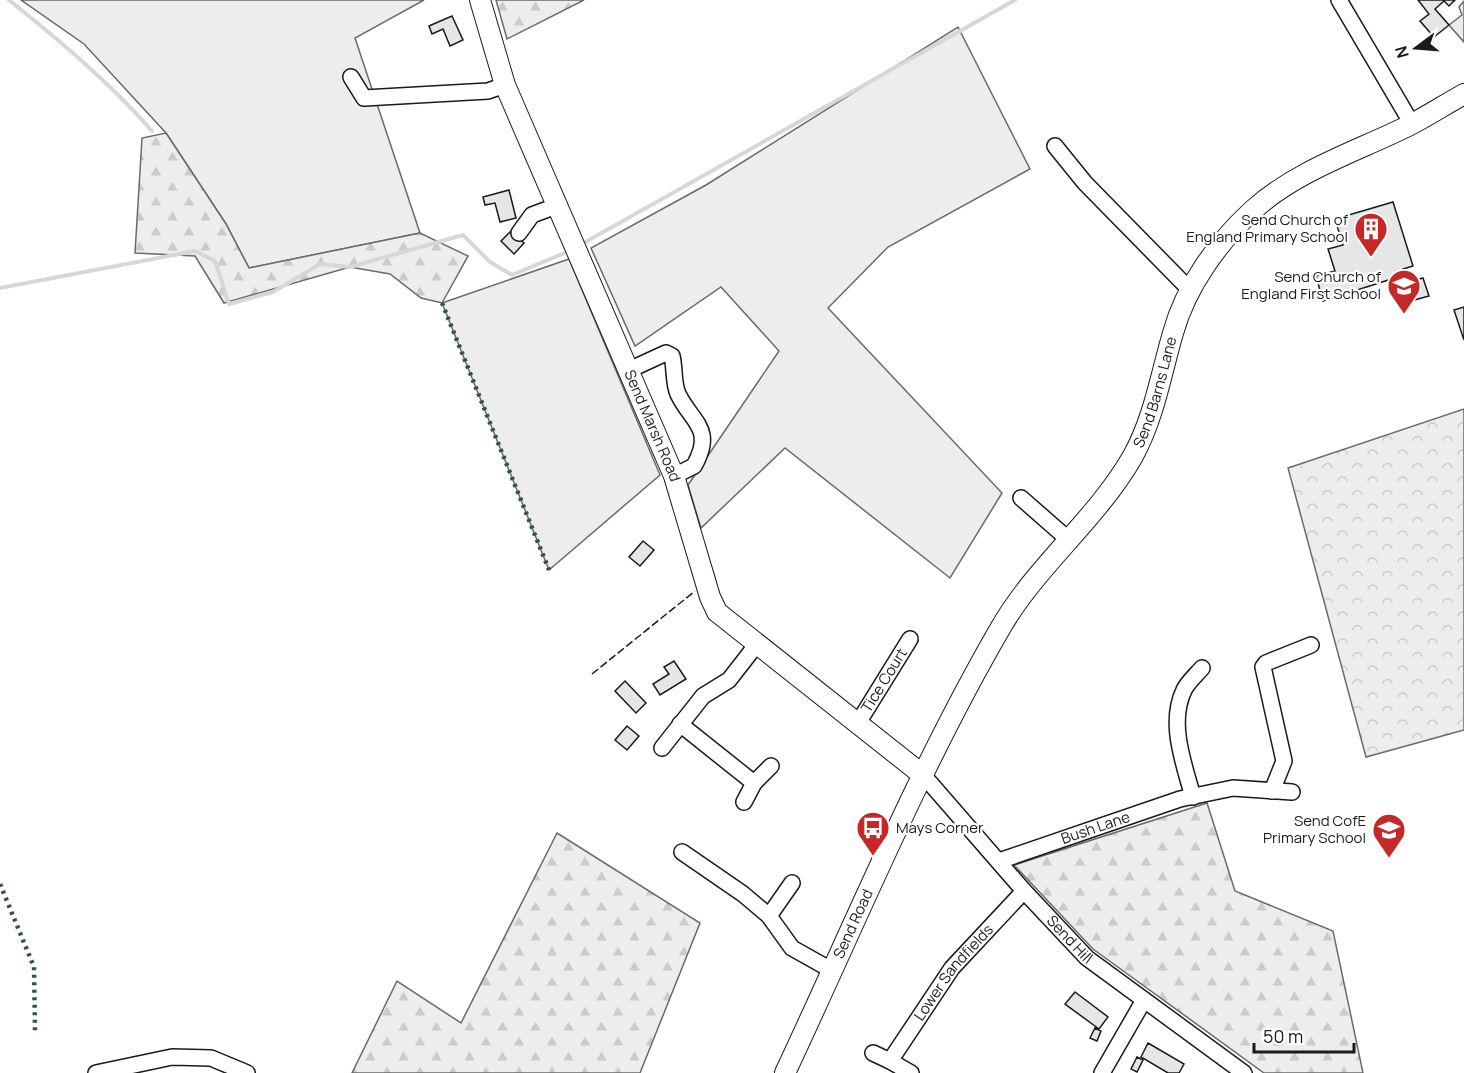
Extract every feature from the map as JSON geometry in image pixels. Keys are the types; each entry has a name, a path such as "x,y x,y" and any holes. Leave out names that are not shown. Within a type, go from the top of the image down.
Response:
{"main road":[{"name":"Send Marsh Road","path":"480,0 505,86 674,476 710,597 717,612 924,776"},
{"name":"Send Barns Lane","path":"924,776 1002,626 1031,583 1069,540 1133,456 1153,410 1174,328 1191,291 1222,241 1254,209 1283,187 1412,124 1464,94"},
{"name":"Send Road","path":"785,1073 924,776"}],"street":[{"path":"1339,0 1412,124"},
{"path":"351,77 364,98 488,91 505,86"},
{"path":"1055,146 1085,183 1191,291"},
{"path":"519,233 530,209 556,206"},
{"path":"629,370 666,353 672,356 677,390 701,428 702,444 694,466 674,476"},
{"path":"1022,498 1069,540"},
{"name":"Tice Court","path":"858,723 910,639"},
{"path":"662,748 680,724 699,689 729,680 758,644"},
{"path":"1272,791 1284,761 1263,667 1266,663 1311,645"},
{"path":"1193,797 1180,752 1177,717 1184,690 1202,669"},
{"path":"680,724 754,783"},
{"path":"744,802 754,783 771,766"},
{"name":"Send Hill","path":"924,776 1024,891 1088,958 1244,1073"},
{"name":"Bush Lane","path":"999,861 1096,827 1193,797 1233,788 1292,792"},
{"path":"682,852 744,894 769,916 792,948 833,971"},
{"path":"769,916 792,883"},
{"name":"Lower Sandfields","path":"890,1061 952,968 1024,891"},
{"path":"1102,1073 1144,1000"},
{"path":"873,1053 911,1073"},
{"path":"96,1073 172,1057 211,1058 247,1073"}],"shaded area":[{"path":"21,0 424,0 355,38 420,233 249,268 226,224 166,133 84,44"},
{"path":"1464,1 1464,42 1449,25 1462,15 1459,7"},
{"path":"958,27 1030,169 888,247 828,308 1002,493 950,578 785,448 701,528 688,485 779,351 721,287 635,346 591,248 706,185"},
{"path":"569,259 660,475 549,570 442,303"}],"green space":[{"path":"496,0 584,0 507,39"},
{"path":"166,133 226,224 249,268 420,233 468,256 442,303 421,298 390,274 350,267 224,303 195,256 135,253 142,138"},
{"path":"1464,409 1464,730 1366,757 1288,468"},
{"path":"1207,803 1235,891 1333,931 1363,1073 1264,1073 1093,949 1014,865"},
{"path":"557,833 700,923 640,1073 352,1073 397,981 461,1023"}],"building":[{"path":"1418,0 1455,0 1449,6 1444,1 1435,9 1449,25 1434,37 1420,21 1429,14"},
{"path":"452,16 463,40 450,46 443,29 432,34 429,26"},
{"path":"509,190 516,218 500,222 495,203 485,205 483,197"},
{"name":"Send Church of England Primary School","path":"1393,202 1413,266 1403,269 1404,275 1323,301 1316,276 1335,271 1328,249 1343,245 1335,219"},
{"path":"511,231 524,243 514,254 501,241"},
{"path":"1423,278 1429,296 1407,302 1402,284"},
{"path":"1464,307 1464,340 1454,310"},
{"path":"643,541 654,550 640,566 629,557"},
{"path":"674,661 686,679 660,695 653,684 669,674 664,667"},
{"path":"625,681 646,703 636,713 615,691"},
{"path":"627,726 639,736 627,750 615,740"},
{"path":"1075,992 1108,1017 1099,1029 1065,1004"},
{"path":"1095,1028 1101,1031 1097,1041 1090,1038"},
{"path":"1148,1043 1184,1064 1179,1073 1168,1073 1141,1057"},
{"path":"1137,1057 1143,1060 1137,1072 1131,1069"}],"waterway":[{"path":"9,0 84,62 152,131"},
{"path":"582,244 1015,0"},
{"path":"0,288 195,251 215,261 229,304 273,292 320,264 350,267 463,235 490,262 512,275 567,252"}],"hedge":[{"path":"442,303 549,570"},
{"path":"0,884 34,967 35,1031"}],"fence":[{"path":"592,674 695,591"}],"place":[{"name":"Send Church of England Primary School","path":"1371,258"},
{"name":"Send Church of England First School","path":"1404,315"},
{"name":"Mays Corner","path":"873,857"},
{"name":"Send CofE Primary School","path":"1389,859"}]}
